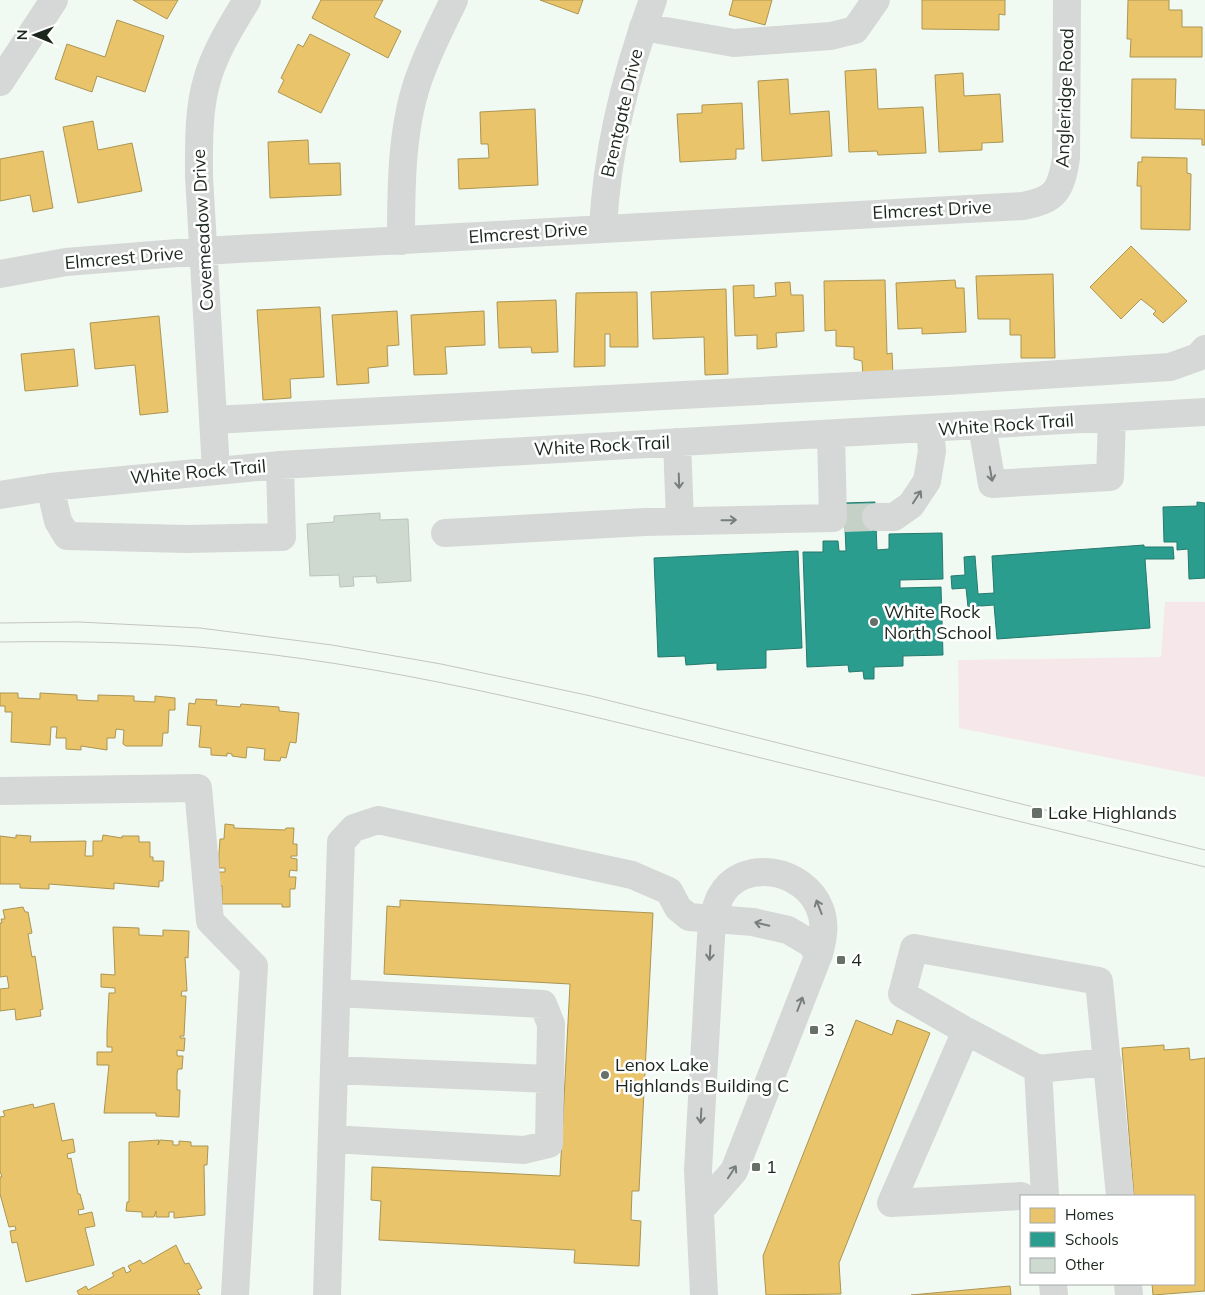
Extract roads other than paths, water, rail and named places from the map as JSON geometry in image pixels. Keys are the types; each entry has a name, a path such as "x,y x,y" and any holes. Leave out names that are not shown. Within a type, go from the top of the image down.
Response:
{"street":[{"path":"0,82 54,0"},
{"name":"Covemeadow Drive","path":"216,470 199,148 207,80 226,36 247,0"},
{"path":"401,241 401,182 408,122 421,71 454,0"},
{"name":"Brentgate Drive","path":"603,228 606,178 615,129 643,27 653,0"},
{"path":"643,27 734,44 831,36 855,30 876,0"},
{"name":"Angleridge Road","path":"1055,195 1063,177 1066,158 1067,0"},
{"name":"Elmcrest Drive","path":"0,274 66,262 203,251 1023,206 1041,203 1055,195"},
{"path":"213,420 947,381 1170,367 1198,357 1205,349"},
{"name":"White Rock Trail","path":"0,495 50,487 280,465 1205,412"},
{"path":"982,426 992,484 1110,477 1112,418"},
{"path":"876,517 894,517 911,505 926,481 932,451 930,429"},
{"path":"445,534 680,521 838,518 831,434"},
{"path":"677,442 680,521"},
{"path":"50,487 58,521 67,536 187,539 282,537 280,465"},
{"path":"0,791 198,788 210,921 235,944 254,966 235,1295"},
{"path":"326,1295 341,842 354,828 378,820 632,875 669,890 678,908 689,917 753,922 788,930 810,943 819,954"},
{"path":"701,1209 734,1171 819,954 823,937 821,910 815,897 806,887 782,873 754,873 741,878 720,896 712,919 698,1170 704,1295"},
{"path":"1108,1062 1038,1069 902,994 914,948 1099,981 1108,1062 1120,1195"},
{"path":"332,1139 524,1150 549,1144 550,1024 543,1004 337,993"},
{"path":"966,1031 891,1203 1020,1197"},
{"path":"1034,1195 1038,1069"},
{"path":"334,1070 550,1079"}],"tunnel":[{"path":"844,518 876,517"}],"tram line":[{"path":"0,623 79,622 200,628 332,645 441,664 591,696 1205,850"},
{"path":"0,642 99,642 198,647 268,654 406,676 613,721 1205,867"}],"place":[{"name":"White Rock North School","path":"874,622"},
{"name":"Lake Highlands","path":"1037,813"},
{"name":"4","path":"841,960"},
{"name":"3","path":"814,1030"},
{"name":"Lenox Lake Highlands Building C","path":"605,1075"},
{"name":"1","path":"756,1167"}]}
